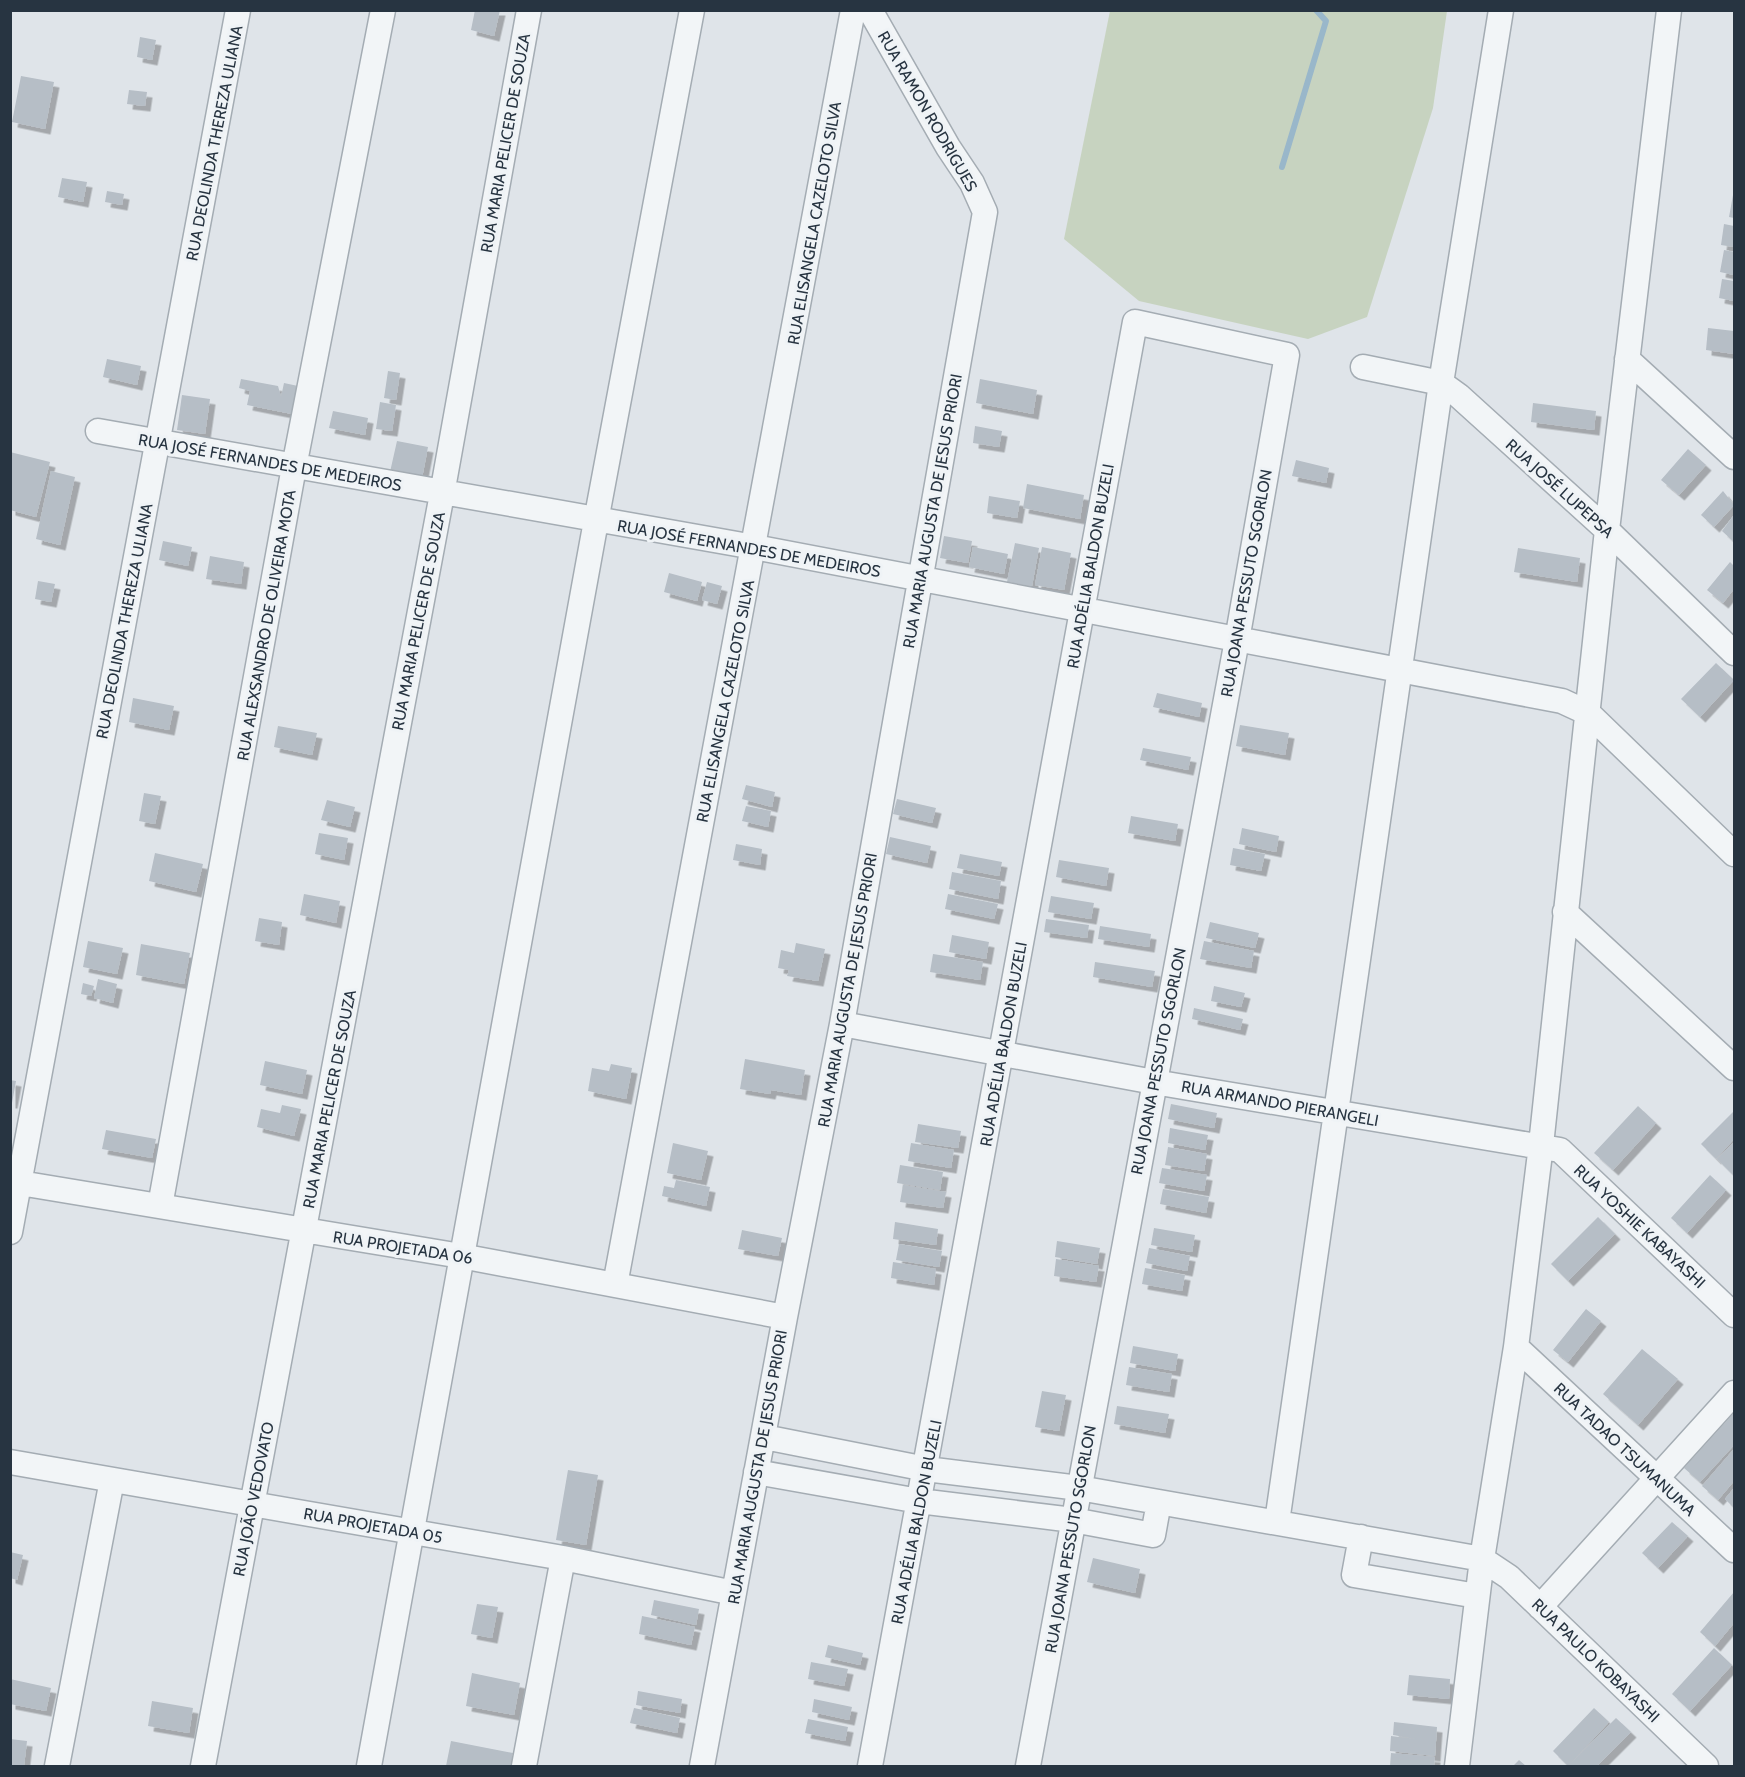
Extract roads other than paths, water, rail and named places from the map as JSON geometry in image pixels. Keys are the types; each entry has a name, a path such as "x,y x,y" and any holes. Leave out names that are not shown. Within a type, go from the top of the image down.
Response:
{"street":[{"name":"RUA DEOLINDA THEREZA ULIANA","path":"10,1232 238,10"},
{"name":"RUA ALEXSANDRO DE OLIVEIRA MOTA","path":"160,1206 294,467 383,10"},
{"name":"RUA MARIA PELICER DE SOUZA","path":"304,1231 442,494 529,10"},
{"path":"369,1767 596,521 692,10"},
{"name":"RUA ELISANGELA CAZELOTO SILVA","path":"615,1285 853,10"},
{"name":"RUA RAMON RODRIGUES","path":"870,10 948,147 972,183 985,212"},
{"path":"1277,1522 1398,670 1501,10"},
{"path":"1457,1767 1482,1559 1516,1347 1542,1145 1607,530 1669,10"},
{"name":"RUA MARIA AUGUSTA DE JESUS PRIORI","path":"702,1767 842,1024 985,212"},
{"name":"RUA JOANA PESSUTO SGORLON","path":"1028,1767 1237,639 1287,355 1135,322"},
{"name":"RUA ADÉLIA BALDON BUZELI","path":"870,1767 1135,322"},
{"path":"1627,359 1734,457"},
{"name":"RUA JOSÉ LUPEPSA","path":"1363,367 1441,383 1459,396 1607,530 1734,653"},
{"name":"RUA JOSÉ FERNANDES DE MEDEIROS","path":"98,431 442,494 754,547 1398,670 1531,693 1562,701 1588,713 1734,854"},
{"path":"1565,912 1734,1068"},
{"name":"RUA ARMANDO PIERANGELI","path":"842,1024 1335,1114 1542,1145"},
{"name":"RUA YOSHIE KABAYASHI","path":"1542,1145 1560,1150 1734,1315"},
{"name":"RUA PROJETADA 06","path":"20,1183 461,1256 785,1317"},
{"name":"RUA JOÃO VEDOVATO","path":"203,1767 304,1231"},
{"name":"RUA TADAO TSUMANUMA","path":"1516,1347 1734,1550"},
{"path":"1540,1607 1734,1393"},
{"path":"764,1437 926,1469 1079,1488 1482,1559"},
{"name":"RUA PROJETADA 05","path":"10,1462 563,1558 734,1593"},
{"path":"756,1472 919,1501 1073,1521 1153,1536 1159,1502"},
{"path":"57,1767 112,1480"},
{"path":"1361,1537 1354,1575 1477,1596"},
{"path":"524,1767 563,1558"},
{"name":"RUA PAULO KOBAYASHI","path":"1482,1559 1509,1577 1706,1767"}],"waterway":[{"path":"1282,167 1326,21 1316,10"}]}
